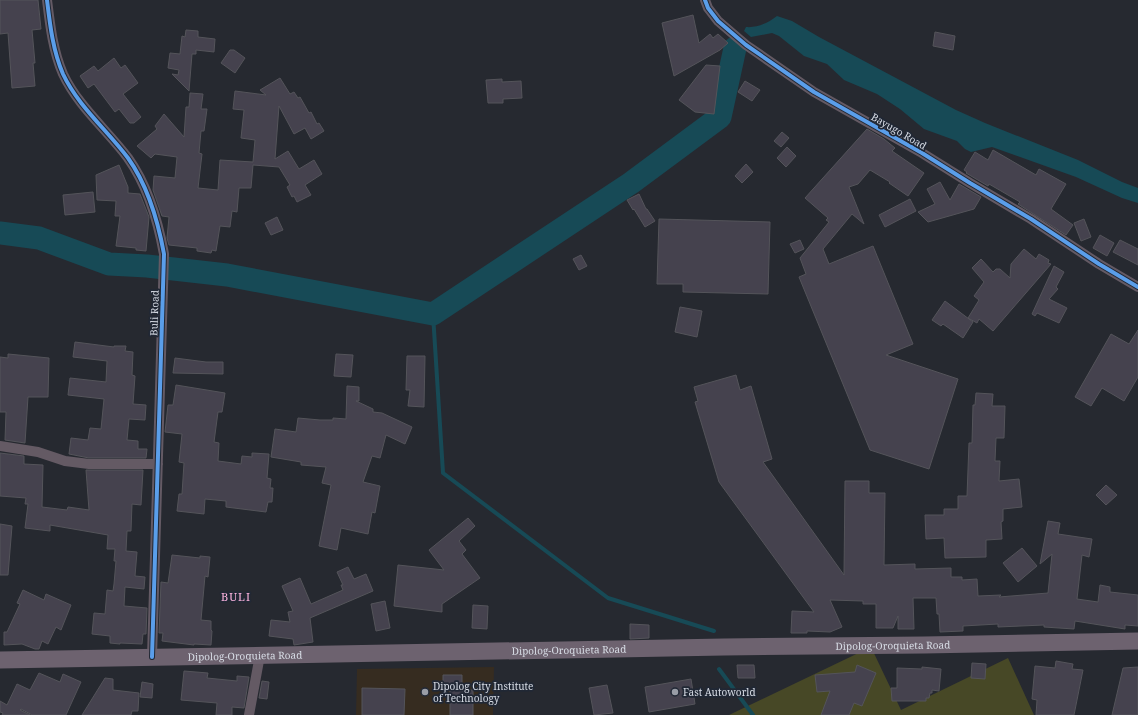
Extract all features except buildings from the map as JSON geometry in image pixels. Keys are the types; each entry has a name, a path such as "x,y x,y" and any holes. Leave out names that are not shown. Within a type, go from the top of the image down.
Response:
{"highway":[{"name":"Dipolog-Oroquieta Road","path":"0,660 724,646 932,645 1138,641"}],"street":[{"name":"Buli Road","path":"47,0 57,57 64,75 100,127 128,158 138,175 159,227 164,254 152,657"},
{"name":"Bayugo Road","path":"704,0 718,21 746,45 814,92 922,153 970,184 1031,219 1099,264 1138,286"},
{"path":"0,446 38,452 64,461 89,464 158,464"},
{"path":"249,715 260,655"}],"shaded area":[{"name":"Dipolog City Institute of Technology","path":"494,667 493,715 356,715 357,669"}],"green space":[{"path":"871,647 901,710 1008,658 1034,715 729,715"}],"water":[{"path":"777,16 792,21 956,110 1078,160 1122,182 1138,188 1138,203 1122,198 1076,177 992,147 971,152 965,149 957,141 924,129 900,109 877,94 844,80 827,64 804,56 779,36 772,33 751,37 744,31 746,27 754,27 770,21"}],"waterway":[{"path":"0,233 39,238 109,264 147,266 227,275 433,314 631,183 720,117 735,48"},
{"path":"433,314 443,473 608,598 714,631"},
{"path":"719,669 753,715"}],"cycle path":[{"path":"47,0 54,47 63,74 77,97 93,118 120,148 135,169 147,192 159,229 164,254 152,657"},
{"path":"705,0 708,8 718,21 746,45 814,92 922,153 1031,219 1099,264 1138,287"}],"place":[{"name":"Dipolog City Institute of Technology","path":"425,692"},
{"name":"Fast Autoworld","path":"675,692"}],"district":[{"name":"BULI","path":"236,597"}]}
